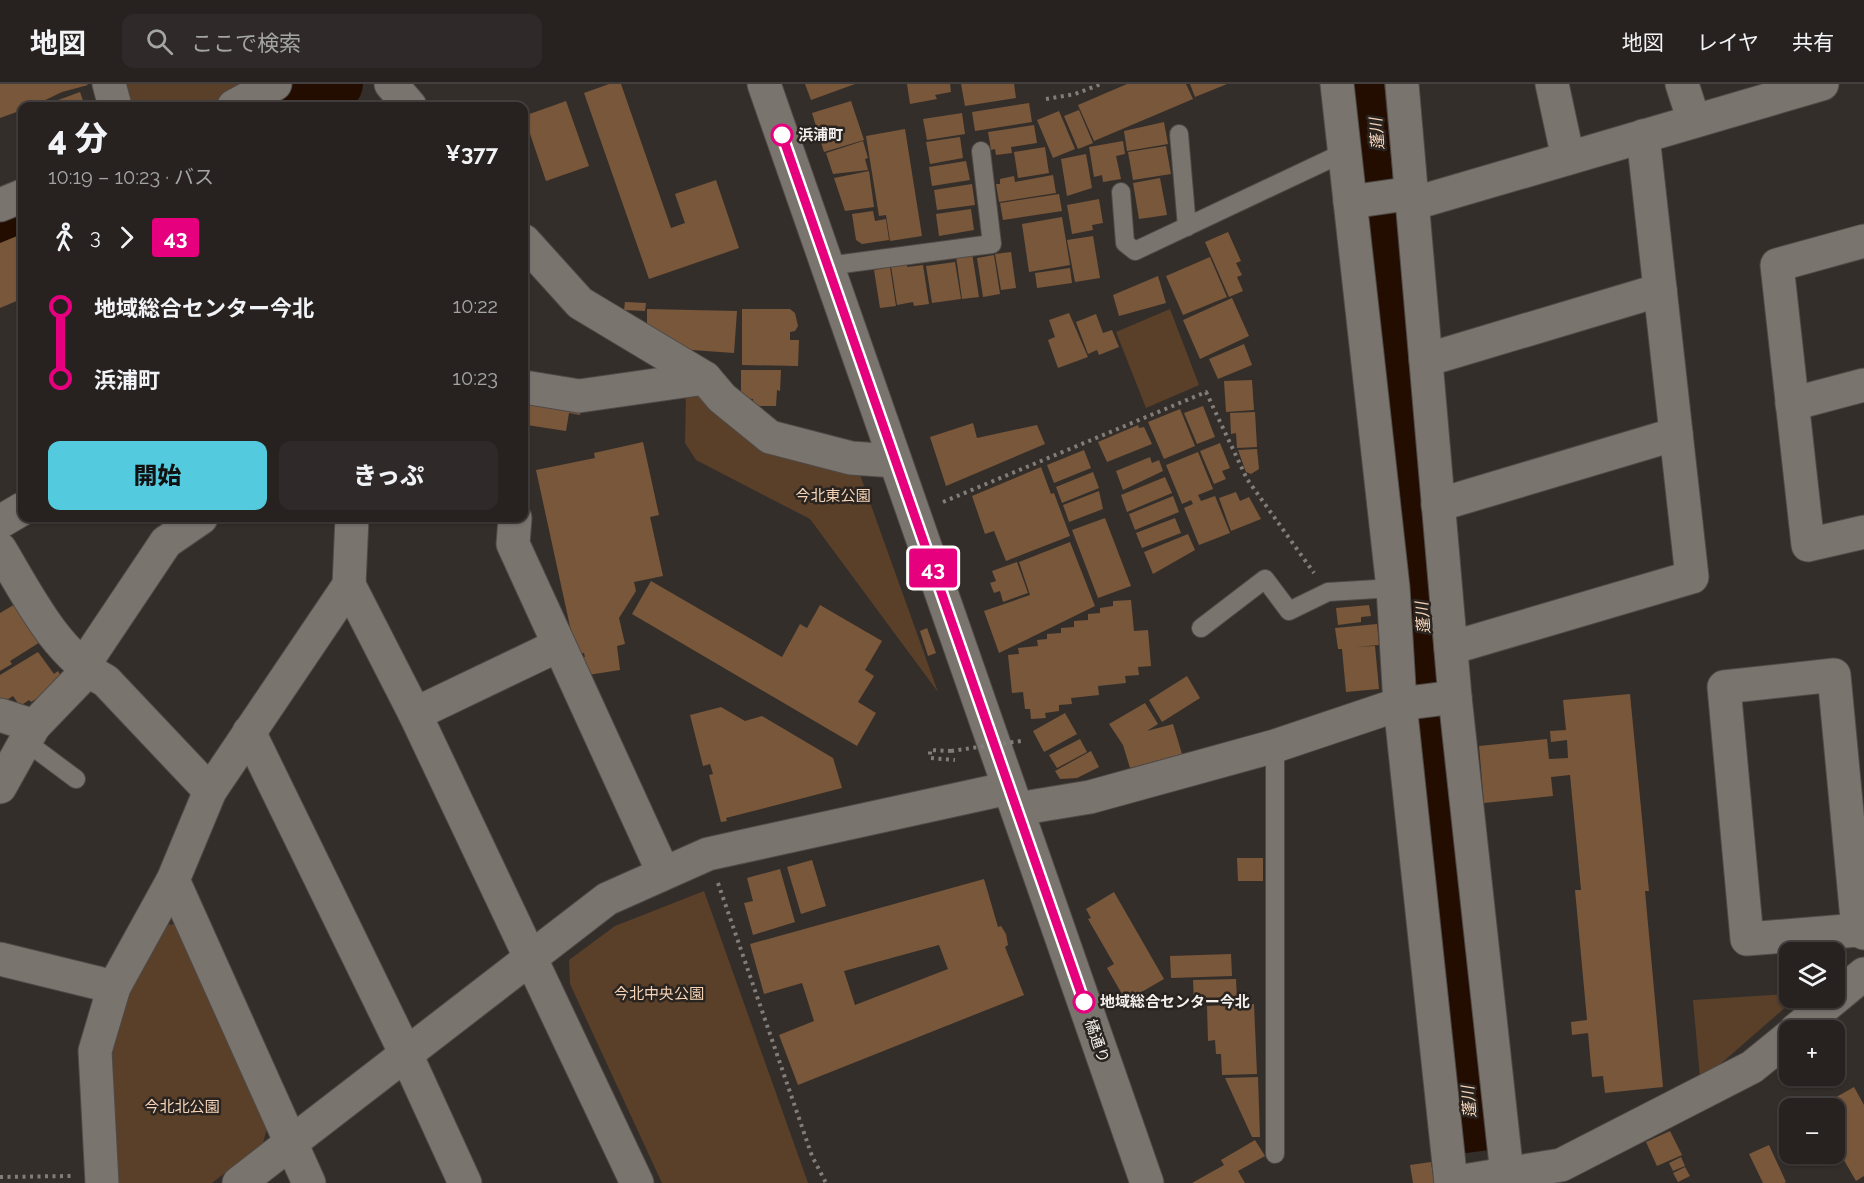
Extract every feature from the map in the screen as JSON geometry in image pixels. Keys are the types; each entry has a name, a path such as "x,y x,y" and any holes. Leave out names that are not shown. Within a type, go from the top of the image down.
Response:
{"street":[{"path":"108,84 114,102"},
{"path":"391,84 407,102"},
{"name":"橘通り","path":"764,84 1147,1183"},
{"path":"1337,84 1353,201 1451,1183 1561,1165 1752,1067 1779,1045"},
{"path":"1402,84 1407,198 1426,360 1451,648 1450,698 1507,1174"},
{"path":"1552,84 1568,158"},
{"path":"1682,84 1694,121"},
{"path":"1353,201 1407,198 1568,158 1822,84"},
{"path":"1451,648 1692,578 1643,136"},
{"path":"0,205 18,198"},
{"path":"1864,241 1777,265 1808,545 1864,532"},
{"path":"528,245 580,303 705,378 722,398 770,436 851,458 895,461"},
{"path":"1426,360 1660,290"},
{"path":"528,388 579,396 705,378"},
{"path":"1792,404 1864,385"},
{"path":"1438,505 1676,434"},
{"path":"0,787 30,733 87,671 91,654 166,542 195,522"},
{"path":"352,522 349,585 415,714 637,1183"},
{"path":"515,522 513,544 557,646 663,872"},
{"path":"0,549 53,635 87,671 106,681 210,791"},
{"path":"102,1179 95,1051 114,987 173,880 210,791 349,585"},
{"path":"415,714 557,646"},
{"path":"1834,675 1861,931 1747,939 1724,687 1834,675"},
{"path":"239,1183 405,1052 607,899 663,872 708,854 1013,798 1090,797 1275,746 1404,704 1450,698"},
{"path":"0,715 30,733"},
{"path":"249,732 405,1052 465,1183"},
{"path":"173,880 309,1183"},
{"path":"0,959 114,987"},
{"path":"1808,1020 1864,975"}],"lane":[{"path":"1179,134 1187,227"},
{"path":"827,266 992,244 992,170 981,151"},
{"path":"1121,192 1125,243 1135,251 1345,152"},
{"path":"1201,628 1264,579 1289,611 1328,592 1393,588"},
{"path":"30,733 76,779"},
{"path":"1275,746 1275,1154"}],"path":[{"path":"1047,99 1075,94 1101,84"},
{"path":"937,505 1206,392 1247,479 1328,592"},
{"path":"955,760 930,758 930,750 951,751 1021,741"},
{"path":"708,854 812,1156 822,1171 826,1183"},
{"path":"0,1177 102,1179"}],"green space":[{"path":"120,84 254,84 222,102 125,102"},
{"path":"1170,309 1199,385 1146,408 1116,332"},
{"name":"今北東公園","path":"706,388 858,469 938,692 810,519 696,460 685,443 686,391"},
{"name":"今北中央公園","path":"704,891 808,1183 662,1183 570,984 569,960 615,926"},
{"name":"今北北公園","path":"180,924 270,1118 263,1143 212,1183 108,1183 104,1047 154,925"},
{"path":"1779,995 1779,1008 1785,1008 1717,1067 1700,1078 1693,1000"}],"water":[{"name":"蓬川","path":"1349,84 1384,84 1434,618 1489,1150 1459,1154"}],"building":[{"path":"0,84 88,85 62,92 41,102 18,102 18,111 0,118"},
{"path":"609,84 621,84 671,228 685,223 675,194 716,180 739,248 649,279 584,93"},
{"path":"805,84 855,84 811,100"},
{"path":"907,84 950,84 951,92 935,95 937,99 910,104"},
{"path":"961,84 1014,84 1016,98 965,106"},
{"path":"1127,84 1186,84 1193,99 1094,141 1078,105"},
{"path":"1190,84 1227,84 1195,97"},
{"path":"80,92 84,102 53,102"},
{"path":"566,101 589,166 546,181 528,128 528,115"},
{"path":"851,101 864,140 824,152 812,113"},
{"path":"1029,103 1032,122 975,131 972,112"},
{"path":"1079,110 1093,143 1078,149 1064,116"},
{"path":"1059,111 1075,149 1053,158 1037,120"},
{"path":"962,113 965,134 927,140 923,119"},
{"path":"1164,122 1168,144 1127,151 1124,131"},
{"path":"1034,125 1037,143 1011,147 1012,153 996,155 995,149 991,150 988,132"},
{"path":"905,129 922,236 890,241 886,215 879,216 866,136"},
{"path":"960,137 963,158 930,164 926,142"},
{"path":"863,141 868,158 865,159 868,170 833,174 826,153"},
{"path":"1123,141 1125,154 1116,156 1121,179 1103,182 1102,175 1094,177 1089,147"},
{"path":"1166,146 1171,174 1133,180 1128,152"},
{"path":"1045,147 1049,173 1018,178 1014,152"},
{"path":"1086,154 1092,188 1067,196 1061,159"},
{"path":"966,161 970,180 932,186 929,167"},
{"path":"869,171 874,207 845,211 834,178"},
{"path":"1053,175 1056,193 999,202 996,184 1000,184 1000,179 1014,176 1015,182"},
{"path":"1160,178 1167,215 1139,219 1133,183"},
{"path":"972,184 975,205 937,210 934,190"},
{"path":"1059,194 1062,211 1003,220 1000,203"},
{"path":"1099,199 1103,223 1092,225 1093,230 1072,234 1067,205"},
{"path":"971,209 974,230 939,236 936,214"},
{"path":"873,211 875,221 886,219 889,240 862,244 856,240 852,214"},
{"path":"1062,217 1070,265 1029,272 1022,224"},
{"path":"1228,232 1241,261 1236,263 1242,275 1237,277 1243,291 1229,297 1205,242"},
{"path":"18,236 18,300 0,308 0,243"},
{"path":"1093,236 1100,278 1075,282 1067,240"},
{"path":"1011,252 1016,288 1001,290 995,254"},
{"path":"972,253 979,297 962,299 956,256"},
{"path":"994,255 1000,294 983,297 977,258"},
{"path":"1210,257 1227,297 1183,315 1166,276"},
{"path":"955,262 961,299 932,303 926,266"},
{"path":"907,264 907,267 923,265 929,304 914,306 913,302 897,305 891,266"},
{"path":"890,267 896,306 880,308 874,270"},
{"path":"1070,268 1072,283 1037,288 1035,273"},
{"path":"1158,276 1166,303 1119,316 1113,295"},
{"path":"1232,298 1249,336 1200,359 1183,320"},
{"path":"625,302 646,303 645,311 624,310"},
{"path":"647,309 737,311 734,353 664,348 647,332"},
{"path":"742,309 790,309 795,313 798,326 795,331 790,332 790,340 799,340 798,366 742,365"},
{"path":"1069,313 1088,357 1058,368 1048,340 1055,337 1049,320"},
{"path":"1096,314 1103,333 1112,330 1119,347 1099,355 1097,350 1088,354 1076,322"},
{"path":"1244,344 1252,365 1218,379 1209,359"},
{"path":"741,370 781,370 780,391 777,390 776,406 753,406 753,399 743,398"},
{"path":"1252,380 1254,410 1226,412 1224,381"},
{"path":"528,403 581,405 580,415 569,413 566,431 528,425"},
{"path":"1203,406 1215,437 1197,444 1184,413"},
{"path":"1180,409 1195,446 1164,459 1148,422"},
{"path":"1255,412 1257,447 1237,448 1236,433 1231,434 1230,413"},
{"path":"973,423 977,438 1037,425 1045,444 946,486 930,437"},
{"path":"1138,425 1139,428 1144,427 1152,444 1107,462 1098,442"},
{"path":"643,442 659,515 650,517 663,576 634,582 636,591 619,618 625,644 617,646 620,670 588,675 581,658 585,657 584,653 576,654 536,470 595,458 594,453"},
{"path":"1220,443 1230,468 1222,471 1226,479 1214,484 1200,451"},
{"path":"1257,449 1259,469 1251,474 1246,472 1238,450"},
{"path":"1084,450 1091,468 1054,483 1047,465"},
{"path":"1198,452 1213,489 1198,495 1201,501 1215,496 1230,533 1199,545 1184,508 1193,504 1191,500 1182,504 1166,465"},
{"path":"1150,457 1152,463 1159,460 1163,471 1123,490 1116,471"},
{"path":"1041,467 1051,494 1054,493 1070,536 1006,561 994,531 985,534 972,496"},
{"path":"1093,472 1099,488 1062,503 1056,487"},
{"path":"1165,477 1172,493 1127,512 1121,495"},
{"path":"1099,491 1103,509 1069,522 1063,505"},
{"path":"1236,492 1240,501 1249,497 1261,519 1231,531 1219,498"},
{"path":"1173,496 1179,512 1135,530 1129,514"},
{"path":"1105,518 1131,586 1098,598 1072,530"},
{"path":"1175,518 1181,533 1142,548 1136,533"},
{"path":"1188,534 1195,550 1153,574 1144,552"},
{"path":"1070,542 1095,606 999,653 984,611 1030,595 1019,562"},
{"path":"1017,562 1028,593 1003,602 1000,591 994,593 990,583 996,581 992,571"},
{"path":"651,581 782,657 800,624 807,628 820,605 882,641 865,670 874,676 858,702 876,713 857,746 632,614"},
{"path":"22,600 45,639 10,661 12,664 0,671 0,613"},
{"path":"1131,600 1134,631 1148,630 1151,666 1138,667 1139,675 1125,676 1126,683 1098,686 1099,695 1071,698 1072,704 1059,705 1059,711 1045,713 1046,718 1031,719 1030,709 1025,709 1023,692 1012,693 1008,655 1019,654 1018,648 1038,646 1037,640 1047,639 1047,634 1061,633 1061,628 1074,627 1074,621 1088,620 1088,614 1100,613 1100,608 1113,606 1113,601"},
{"path":"1369,605 1371,616 1361,617 1361,622 1338,625 1336,608"},
{"path":"1377,624 1379,645 1355,647 1375,646 1379,689 1346,692 1342,649 1338,649 1335,628"},
{"path":"927,628 936,653 928,656 920,631"},
{"path":"38,652 54,674 58,671 64,682 20,706 13,696 0,704 0,675"},
{"path":"1187,676 1200,698 1162,722 1149,700"},
{"path":"1630,694 1649,891 1645,891 1663,1087 1605,1093 1603,1076 1592,1077 1588,1033 1572,1035 1571,1022 1587,1020 1575,890 1581,890 1570,775 1551,777 1553,796 1484,803 1479,746 1547,739 1549,759 1568,758 1567,740 1551,742 1550,731 1566,730 1563,700"},
{"path":"1145,703 1158,724 1147,731 1173,724 1182,754 1130,768 1123,745 1109,724"},
{"path":"721,707 745,721 762,716 833,758 842,788 726,818 727,821 721,822 709,775 713,774 710,764 703,766 690,715"},
{"path":"1065,713 1077,734 1044,752 1033,731"},
{"path":"1080,739 1087,752 1057,768 1049,755"},
{"path":"1091,751 1099,767 1077,778 1060,779 1055,771"},
{"path":"1237,858 1263,858 1263,881 1238,881"},
{"path":"812,860 826,906 801,914 787,867"},
{"path":"780,869 795,922 753,935 744,903 753,901 747,878"},
{"path":"984,879 998,927 1001,926 1006,934 1008,945 1005,947 1024,995 798,1085 779,1035 814,1021 802,983 764,994 750,944","holes":["939,945 948,969 855,1005 844,971"]},
{"path":"1114,892 1164,979 1126,1001 1107,968 1114,964 1088,919 1091,918 1086,909"},
{"path":"1231,954 1232,976 1171,978 1170,956"},
{"path":"1236,979 1237,1001 1194,1002 1193,980"},
{"path":"1254,1004 1257,1074 1222,1075 1221,1054 1216,1054 1215,1040 1208,1041 1207,1006"},
{"path":"1258,1077 1260,1137 1252,1137 1225,1078"},
{"path":"1854,1087 1864,1105 1864,1176 1856,1181 1845,1162 1845,1098 1835,1098"},
{"path":"1670,1131 1682,1155 1657,1166 1646,1142"},
{"path":"1255,1140 1265,1156 1238,1171 1245,1183 1192,1183 1224,1165 1221,1160"},
{"path":"1769,1145 1786,1182 1784,1183 1763,1183 1749,1154"},
{"path":"1681,1157 1685,1166 1673,1171 1669,1163"},
{"path":"1431,1162 1434,1183 1413,1183 1410,1165"},
{"path":"1685,1167 1690,1176 1678,1182 1673,1173"}],"waterway":[{"path":"286,102 336,84"},
{"path":"0,227 18,220"}],"bus line":[{"name":"43","path":"782,135 1084,1002"}],"place":[{"name":"浜浦町","path":"782,135"},
{"name":"地域総合センター今北","path":"1084,1002"}]}
